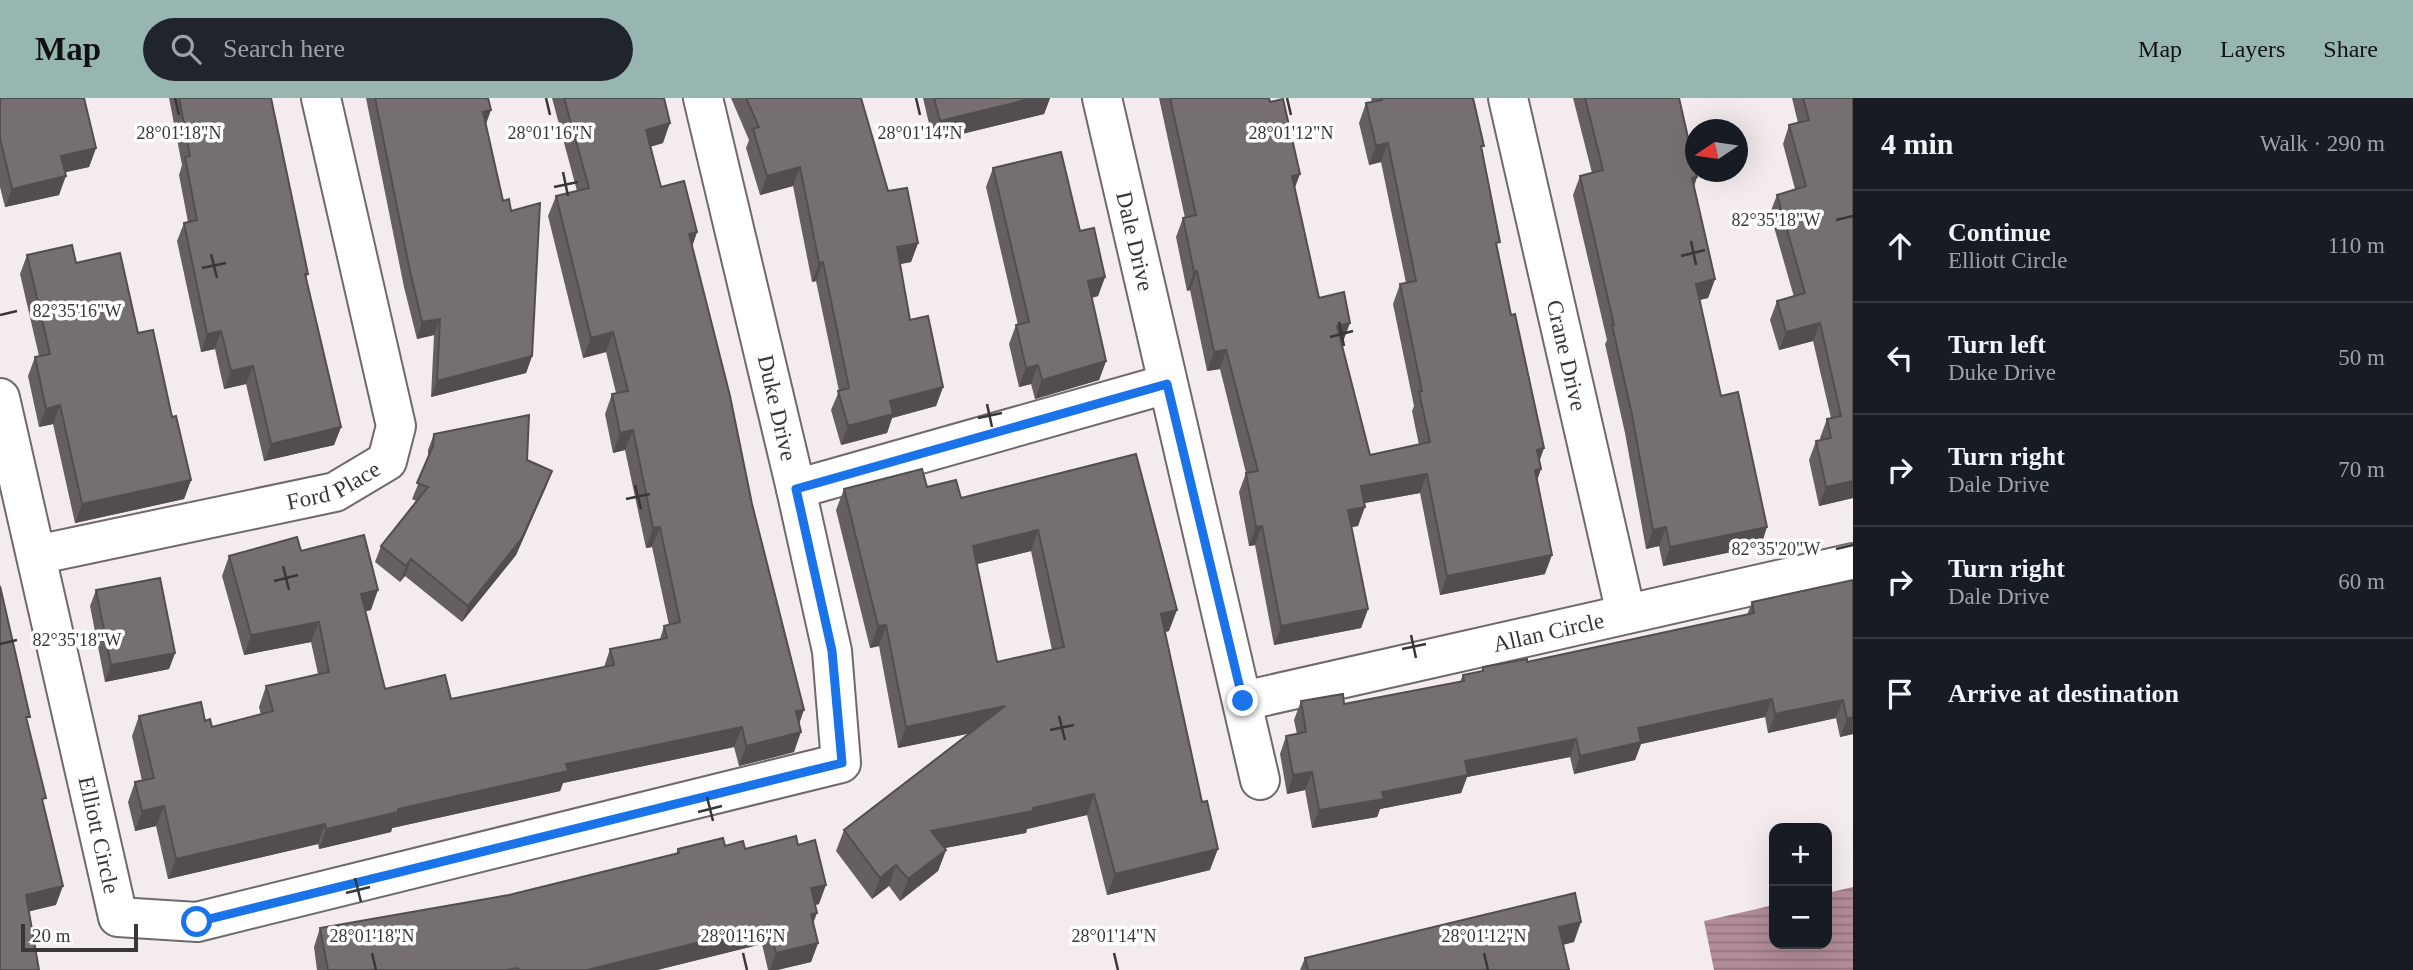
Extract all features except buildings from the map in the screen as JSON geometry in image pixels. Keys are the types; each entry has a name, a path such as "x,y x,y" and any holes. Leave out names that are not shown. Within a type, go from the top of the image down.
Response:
{"street":[{"name":"Ford Place","path":"36,555 335,492 387,461 396,426 321,98"},
{"name":"Duke Drive","path":"703,98 832,651 842,763"},
{"name":"Dale Drive","path":"1102,98 1260,780"},
{"name":"Crane Drive","path":"1508,98 1626,614"},
{"path":"796,489 1167,384"},
{"name":"Elliott Circle","path":"0,398 118,917 197,922 842,763"},
{"name":"Allan Circle","path":"1243,701 1853,563"}],"shaded area":[{"path":"1853,887 1853,970 1714,970 1704,921 1769,906 1769,949 1832,949 1832,892"}],"route":[{"path":"197,922 842,763 832,651 796,489 1167,384 1243,701"}]}
